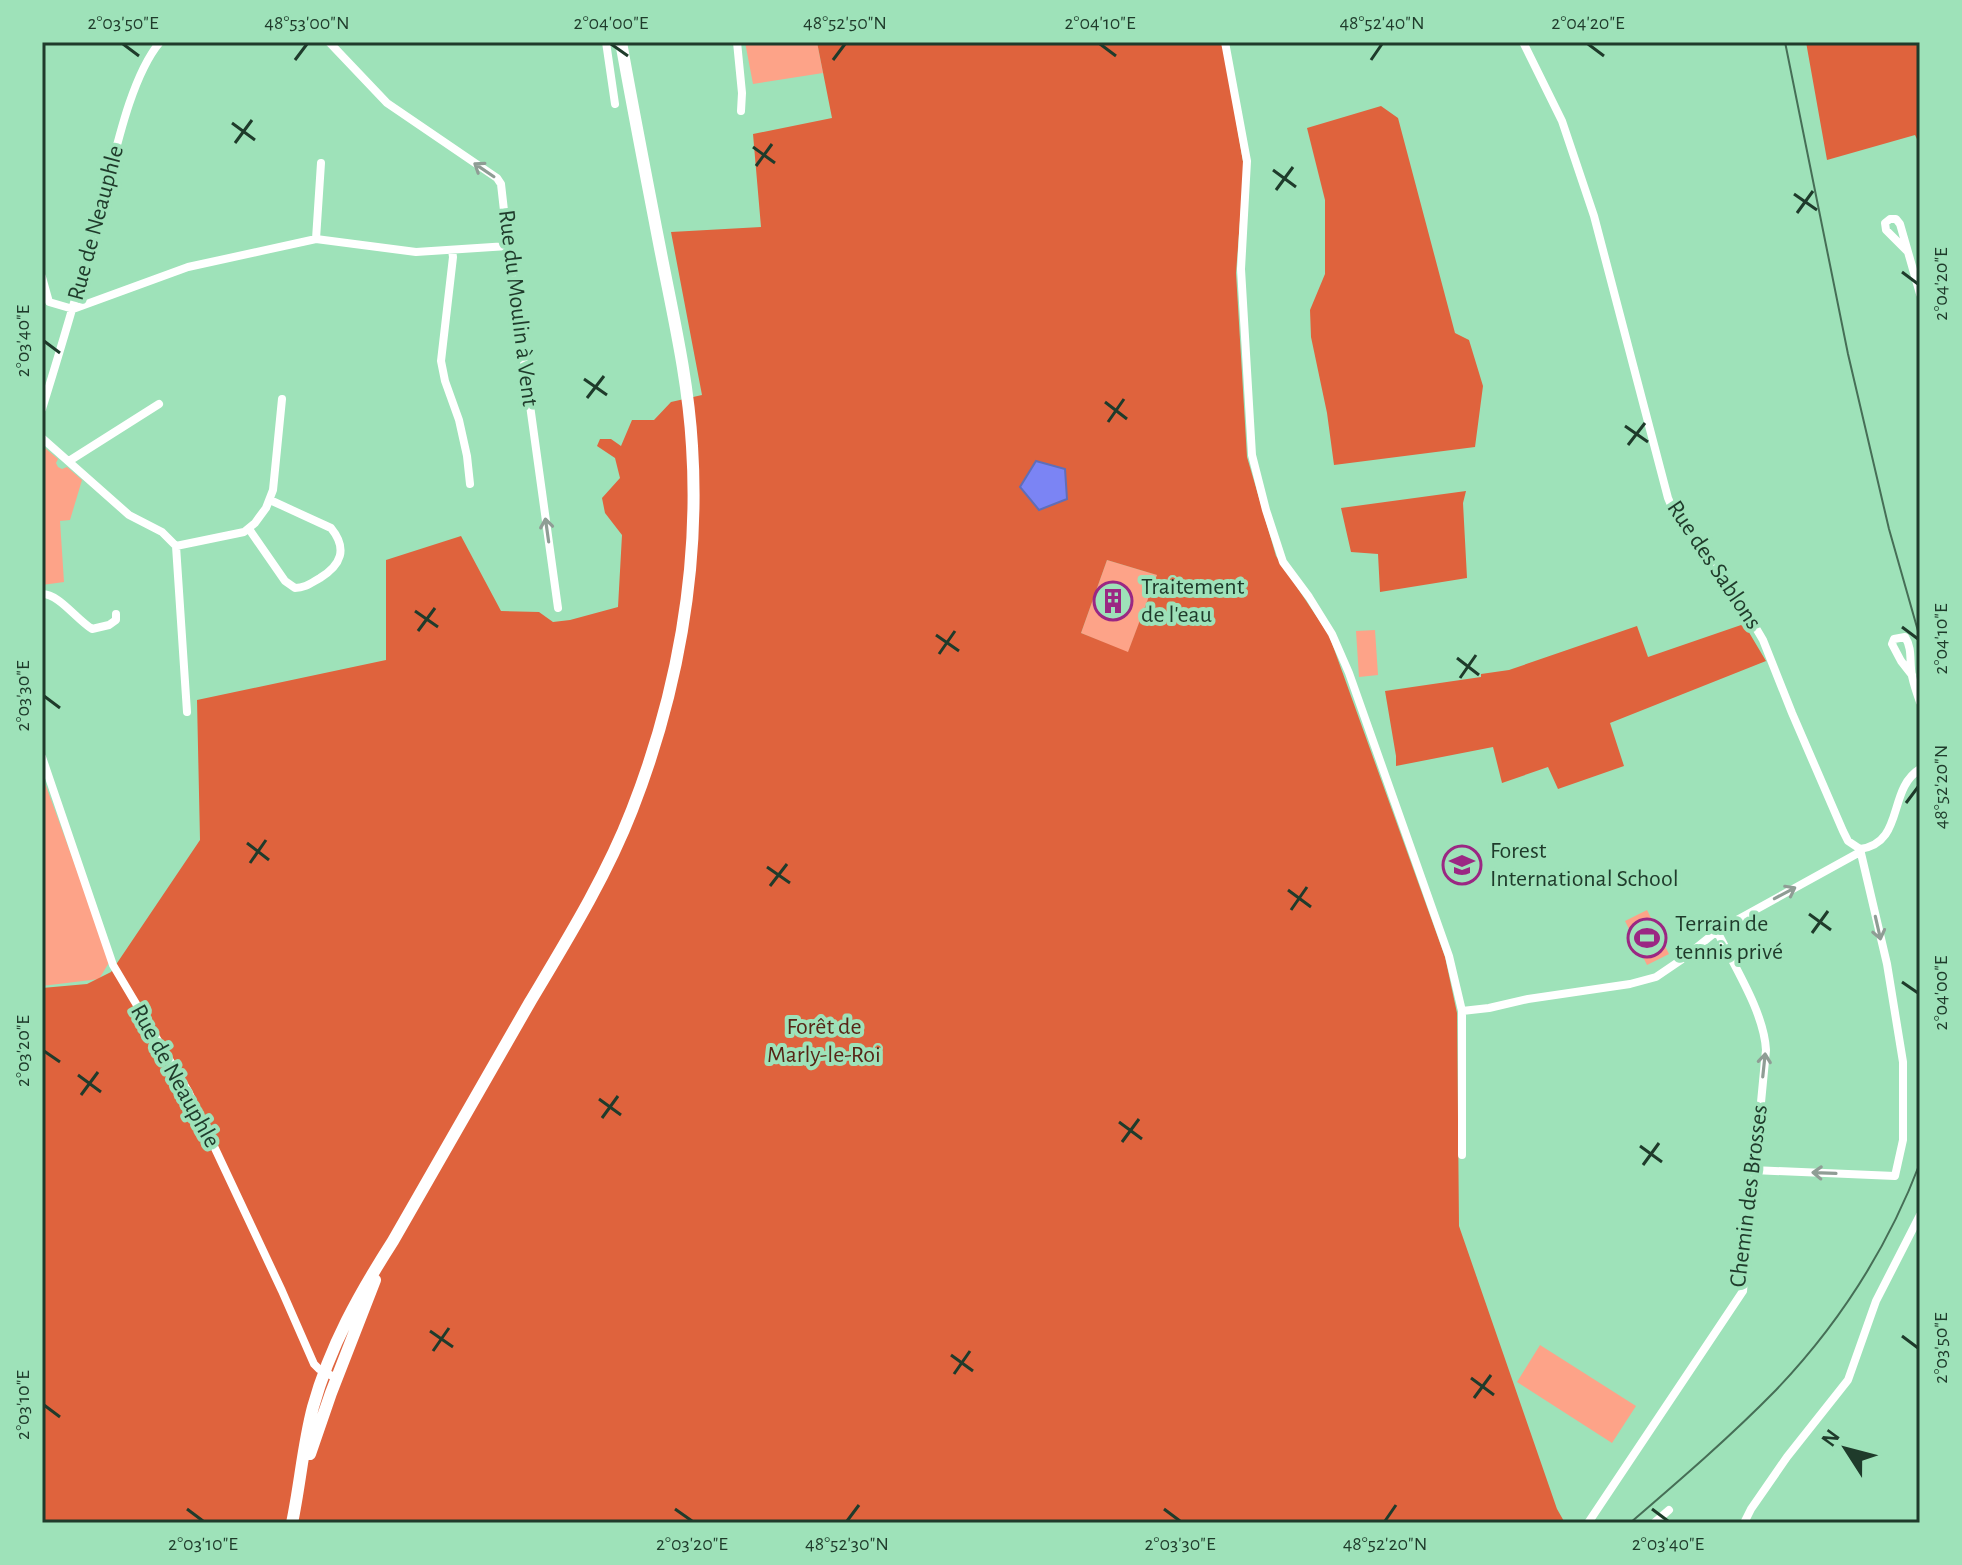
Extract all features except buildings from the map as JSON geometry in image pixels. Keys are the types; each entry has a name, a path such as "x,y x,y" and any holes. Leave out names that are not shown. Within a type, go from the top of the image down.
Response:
{"main road":[{"path":"292,1523 308,1428 340,1331 579,918 617,845 655,743 678,652 692,552 690,419 679,344 621,42"},
{"path":"299,1488 336,1378 393,1241"}],"street":[{"name":"Rue de Neauphle","path":"42,409 129,108 141,74 160,42"},
{"name":"Rue du Moulin à Vent","path":"329,42 387,103 497,178 501,184 558,608"},
{"path":"606,42 615,104"},
{"path":"737,42 741,111"},
{"path":"1225,42 1247,161 1241,269 1252,455 1283,562 1332,634 1349,673 1449,956 1462,1011 1462,1155"},
{"name":"Rue des Sablons","path":"1523,42 1562,121 1594,216 1668,498 1674,512 1743,606 1763,640 1843,831 1848,841 1860,851"},
{"path":"316,239 321,163"},
{"path":"42,277 49,302 73,309 188,267 316,239 416,252 508,246"},
{"path":"452,250 441,361 459,420 470,484"},
{"path":"1907,251 1920,294"},
{"path":"176,546 249,529 270,500 282,399"},
{"path":"69,461 159,404"},
{"path":"42,438 129,515 162,532 176,546 187,712"},
{"path":"249,529 285,581 295,588 307,586 335,567 341,550 338,536 331,528 270,500"},
{"path":"42,594 57,598 92,629 109,625 116,620 116,614"},
{"path":"1912,675 1920,702"},
{"name":"Rue de Neauphle","path":"42,757 113,965 188,1091 314,1364 324,1372"},
{"path":"1462,1011 1630,984 1656,977 1717,931 1883,839 1907,780 1920,769"},
{"path":"1753,1170 1895,1176 1903,1140 1903,1062 1887,964 1860,851"},
{"name":"Chemin des Brosses","path":"1588,1523 1743,1291 1766,1050 1759,1015 1717,931"},
{"path":"1744,1523 1787,1457 1848,1380 1876,1301 1920,1215"},
{"path":"324,1372 336,1378"},
{"path":"1654,1523 1669,1510"}],"shaded area":[{"path":"745,42 817,42 823,73 753,84"},
{"path":"45,448 58,459 58,467 67,467 82,480 70,520 60,521 64,582 42,585 42,449"},
{"path":"1107,560 1157,575 1128,653 1081,633"},
{"path":"1375,630 1378,675 1359,677 1356,631"},
{"path":"42,775 110,961 99,979 42,986"},
{"name":"Terrain de tennis privé","path":"1647,910 1669,954 1647,965 1625,921"},
{"path":"1540,1345 1636,1406 1612,1443 1517,1382"}],"green space":[{"name":"Forêt de Marly-le-Roi","path":"817,42 1223,42 1244,168 1236,273 1247,457 1276,556 1329,635 1445,957 1457,1013 1459,1226 1557,1509 1565,1523 42,1523 42,988 87,984 111,972 200,840 197,700 386,660 386,560 461,536 501,611 539,612 553,622 618,607 622,535 605,513 602,498 620,478 615,458 597,446 600,439 611,439 621,446 632,420 654,420 671,402 702,395 671,232 761,227 753,134 832,118","holes":["1107,560 1157,575 1128,652 1081,633"]},
{"path":"1806,42 1920,42 1920,145 1915,135 1827,160"},
{"path":"1381,106 1398,118 1455,333 1469,340 1483,386 1475,447 1334,465 1311,337 1310,310 1325,274 1325,200 1307,128"},
{"path":"1466,491 1463,503 1467,578 1380,592 1378,554 1351,552 1341,508"},
{"path":"1744,624 1766,661 1610,723 1624,766 1558,789 1548,767 1502,783 1493,747 1396,766 1385,691 1509,670 1637,626 1648,657"}],"water":[{"path":"1036,461 1065,469 1067,499 1039,510 1020,487"}],"tram line":[{"path":"1785,42 1848,354 1889,529 1920,638"},
{"path":"1630,1523 1759,1407 1820,1339 1877,1255 1920,1163"}],"place":[{"name":"Traitement de l'eau","path":"1113,601"},
{"name":"Forest International School","path":"1462,865"},
{"name":"Terrain de tennis privé","path":"1647,938"}]}
